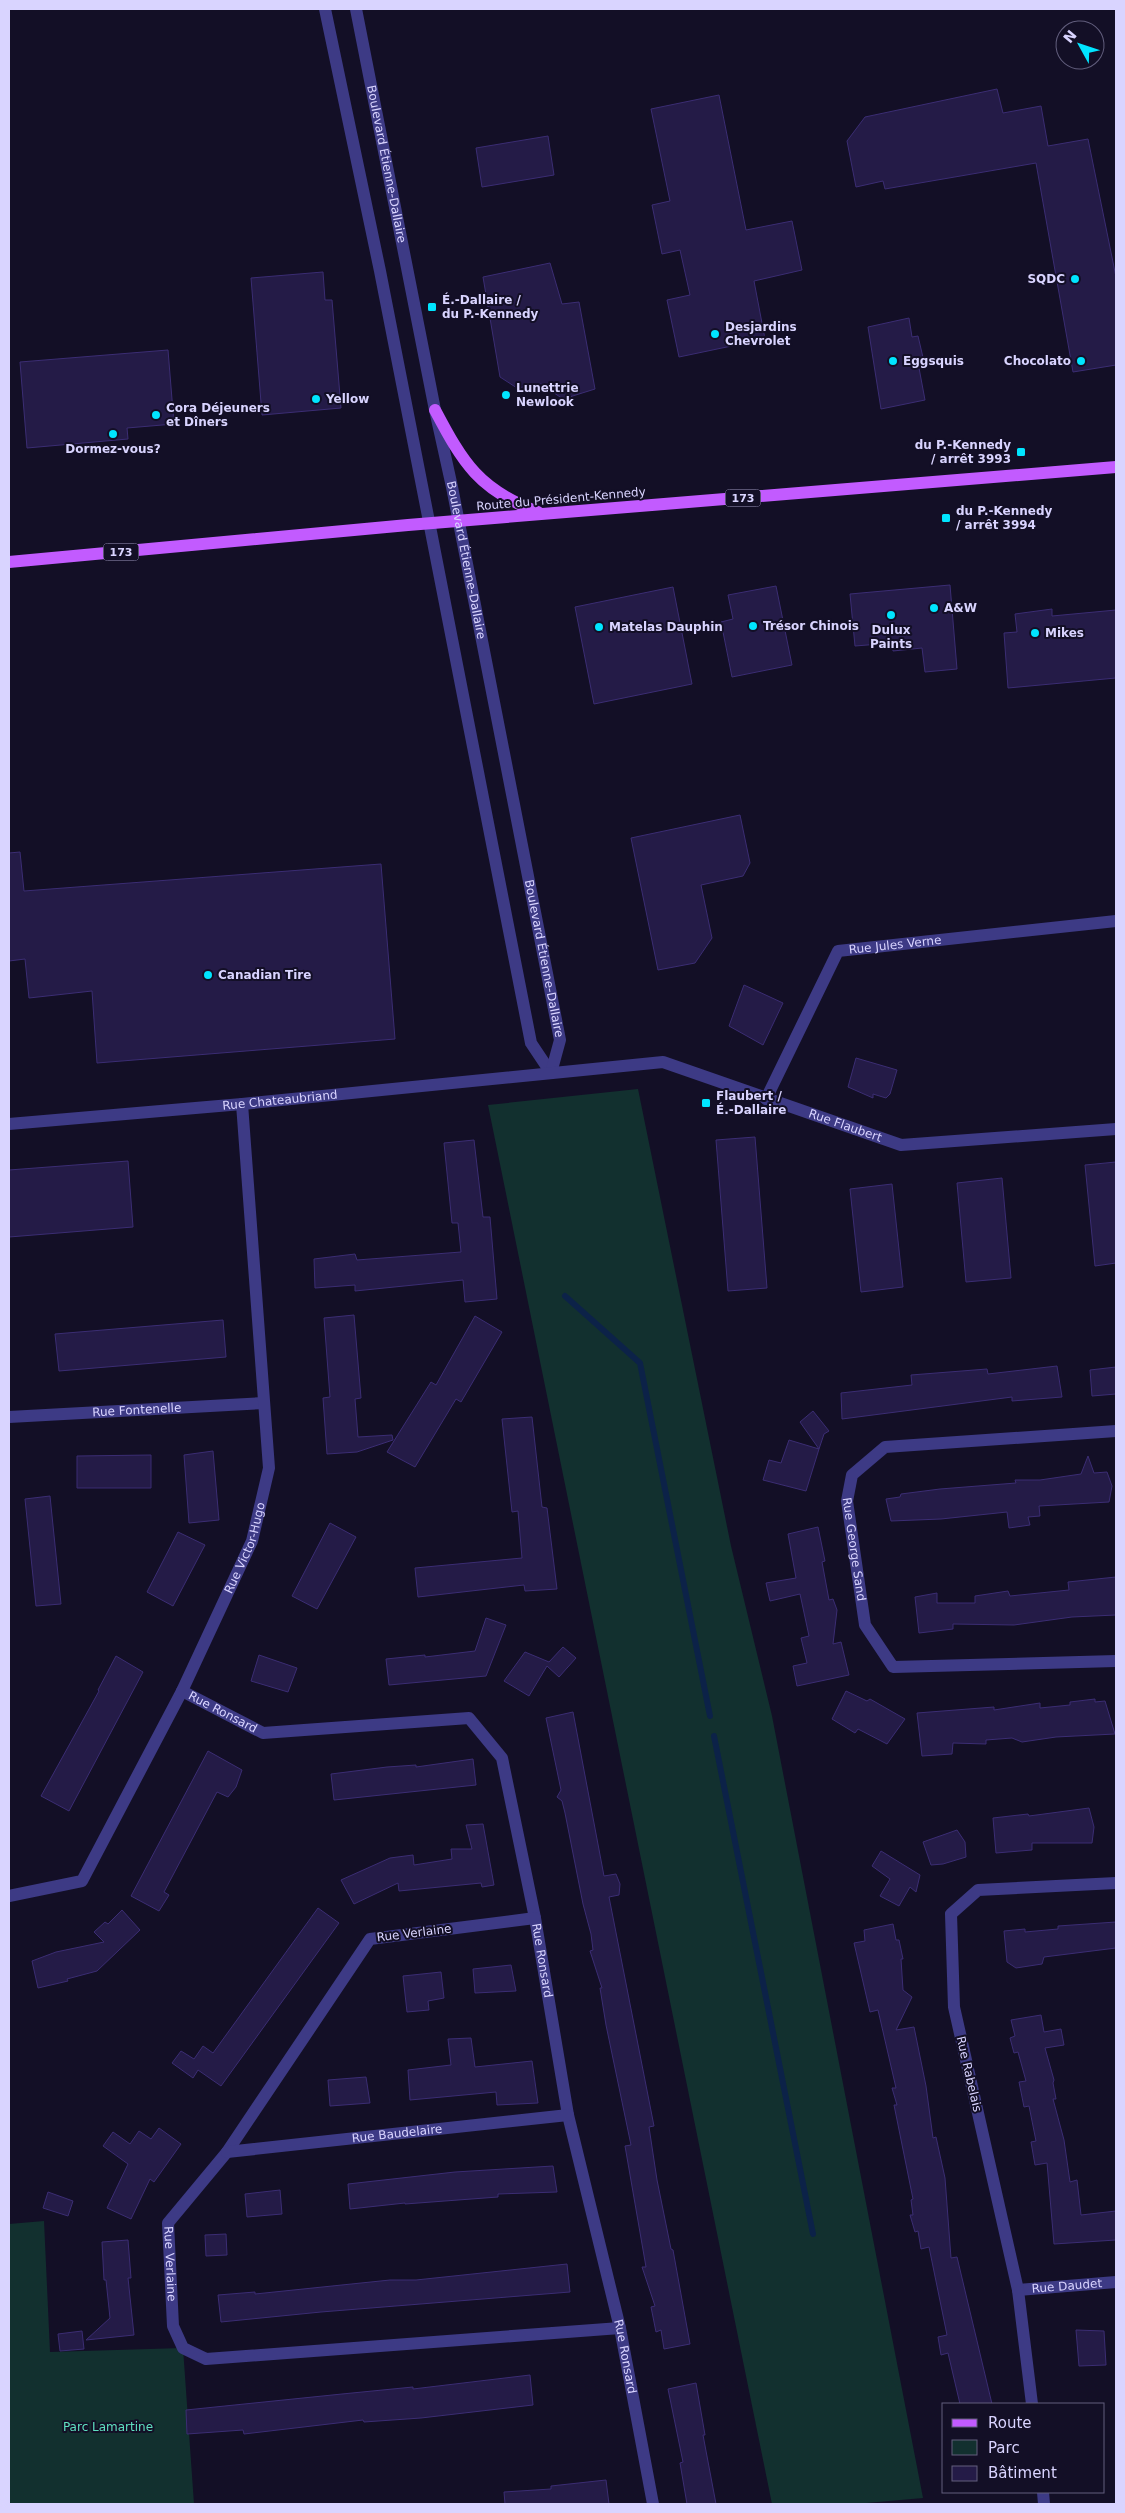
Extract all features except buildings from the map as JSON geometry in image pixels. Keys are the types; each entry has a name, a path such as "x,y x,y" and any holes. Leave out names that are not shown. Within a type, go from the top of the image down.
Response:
{"main road":[{"path":"435,410 458,453 482,481 516,504 542,514"},
{"name":"Route du Président-Kennedy","path":"9,562 430,523 1116,467"}],"street":[{"path":"325,9 380,271 531,1043 551,1073"},
{"name":"Boulevard Étienne-Dallaire","path":"356,9 560,1040 551,1073"},
{"name":"Rue Jules Verne","path":"766,1099 838,951 1116,921"},
{"name":"Rue Flaubert","path":"551,1073 663,1062 901,1145 1116,1129"},
{"name":"Rue Chateaubriand","path":"9,1124 242,1104 551,1073"},
{"name":"Rue Victor-Hugo","path":"9,1896 82,1881 182,1692 252,1542 269,1468 242,1104"},
{"name":"Rue Fontenelle","path":"9,1417 263,1403"},
{"name":"Rue George Sand","path":"1116,1431 885,1447 852,1474 846,1500 865,1625 893,1667 1116,1661"},
{"name":"Rue Ronsard","path":"182,1692 263,1733 469,1718 502,1758 535,1918 568,2115 620,2328 653,2504"},
{"name":"Rue Rabelais","path":"1032,2403 1018,2290 954,2007 952,1914 978,1890 1116,1883"},
{"name":"Rue Verlaine","path":"535,1918 370,1939 227,2152 168,2223 173,2326 183,2348 206,2360 620,2328"},
{"name":"Rue Baudelaire","path":"227,2152 568,2115"},
{"name":"Rue Daudet","path":"1018,2290 1116,2282"}],"green space":[{"path":"638,1089 731,1546 772,1716 923,2498 855,2504 772,2504 488,1105"},
{"name":"Parc Lamartine","path":"44,2221 50,2352 183,2348 194,2504 9,2504 9,2224"}],"waterway":[{"path":"565,1296 640,1363 710,1716"},
{"path":"714,1736 813,2234"}],"place":[{"name":"SQDC","path":"1075,279"},
{"name":"É.-Dallaire / du P.-Kennedy","path":"432,307"},
{"name":"Desjardins Chevrolet","path":"715,334"},
{"name":"Eggsquis","path":"893,361"},
{"name":"Chocolato","path":"1081,361"},
{"name":"Lunettrie Newlook","path":"506,395"},
{"name":"Yellow","path":"316,399"},
{"name":"Cora Déjeuners et Dîners","path":"156,415"},
{"name":"Dormez-vous?","path":"113,434"},
{"name":"du P.-Kennedy / arrêt 3993","path":"1021,452"},
{"name":"du P.-Kennedy / arrêt 3994","path":"946,518"},
{"name":"A&W","path":"934,608"},
{"name":"Dulux Paints","path":"891,615"},
{"name":"Trésor Chinois","path":"753,626"},
{"name":"Matelas Dauphin","path":"599,627"},
{"name":"Mikes","path":"1035,633"},
{"name":"Canadian Tire","path":"208,975"},
{"name":"Flaubert / É.-Dallaire","path":"706,1103"}]}
